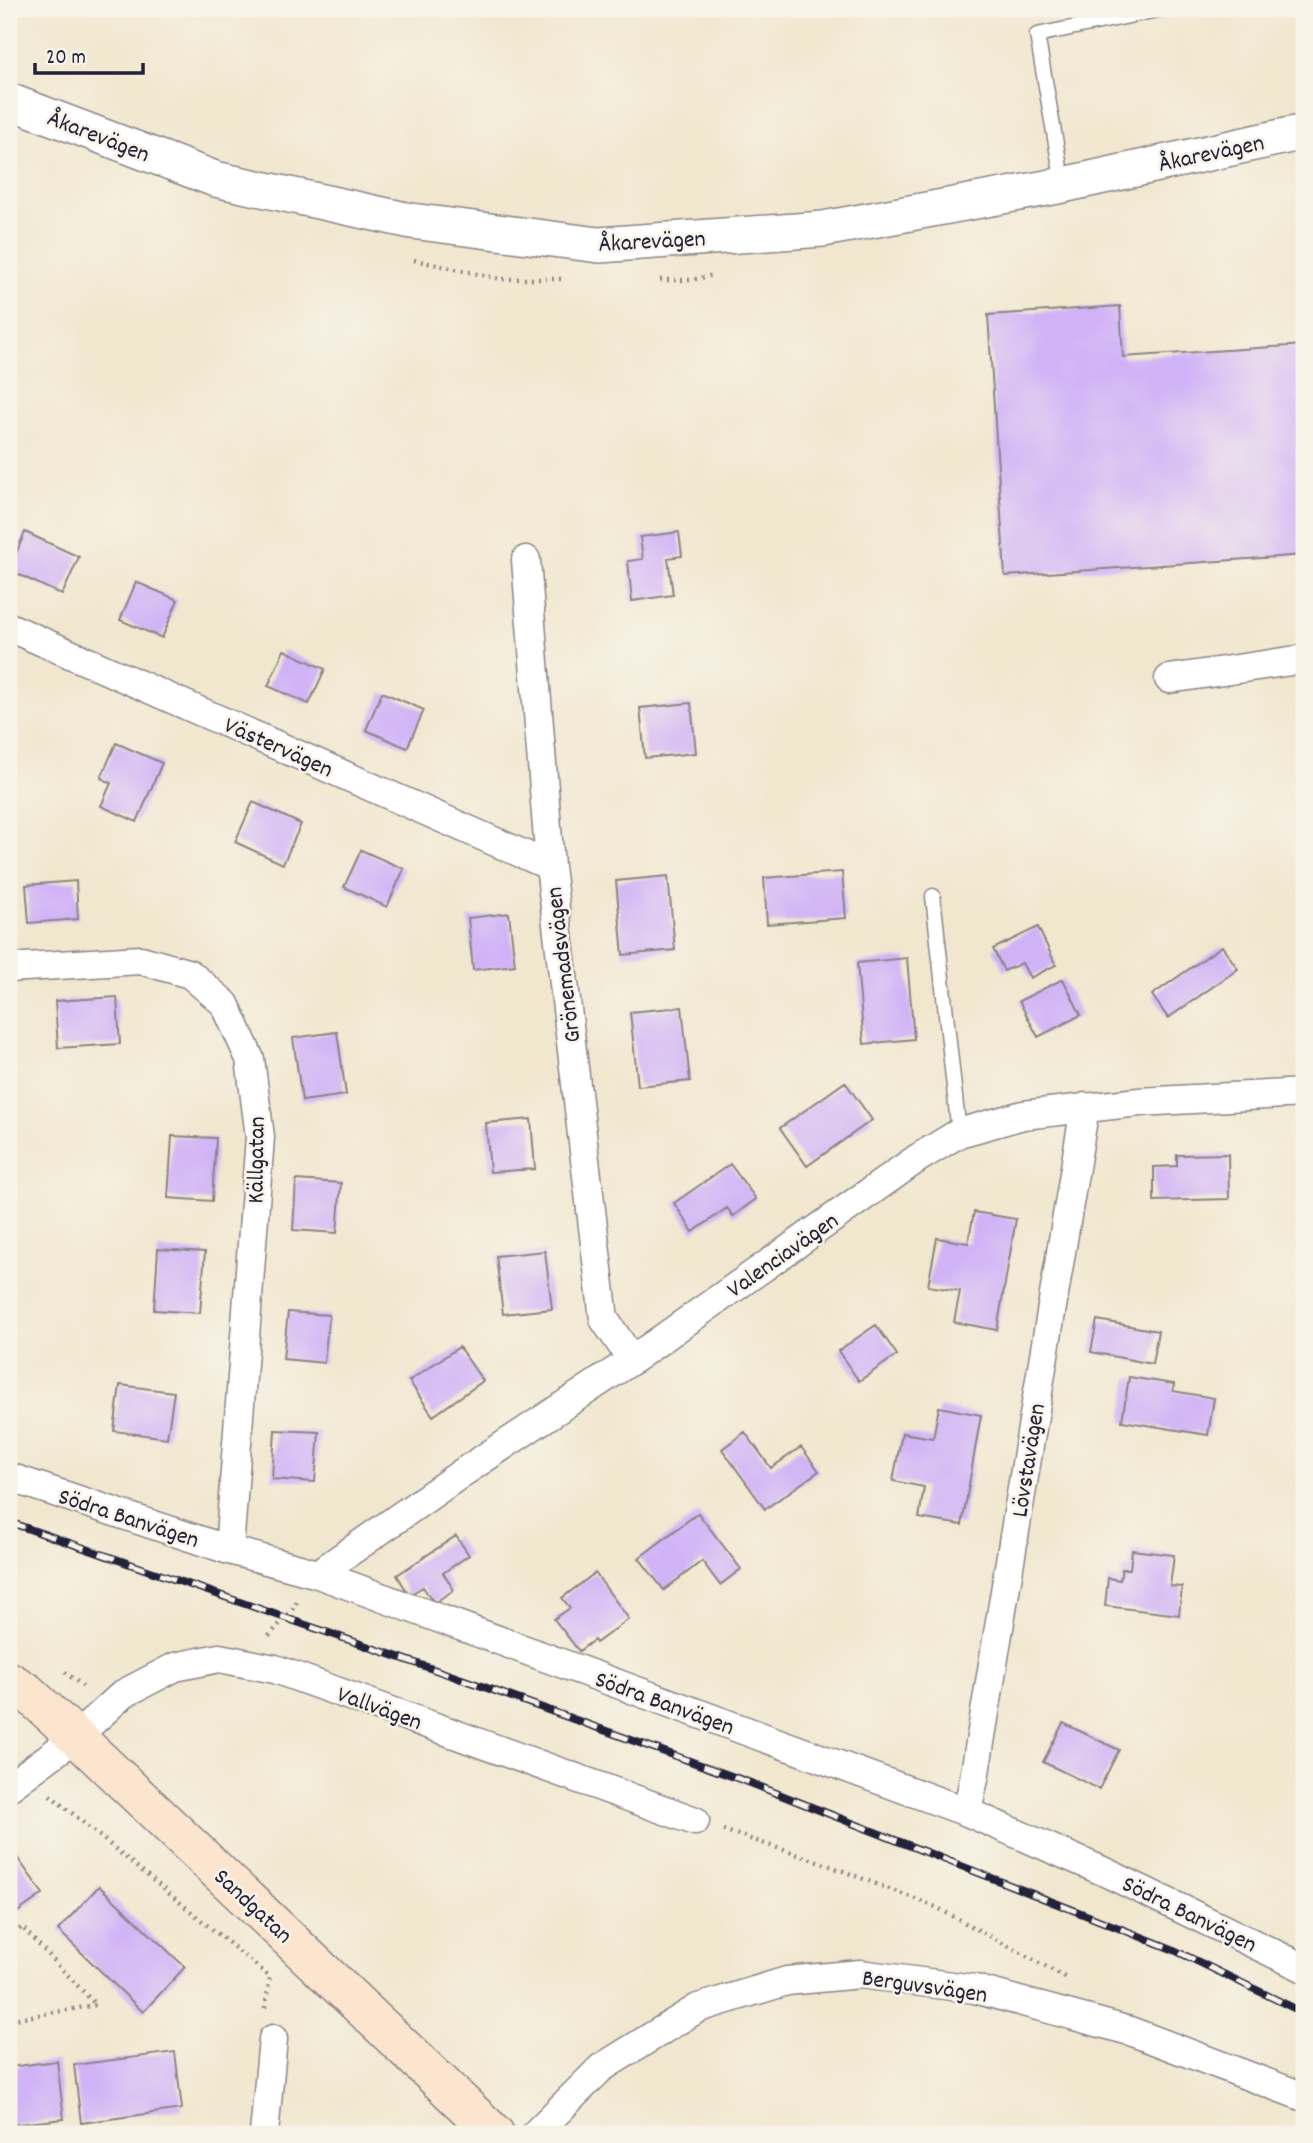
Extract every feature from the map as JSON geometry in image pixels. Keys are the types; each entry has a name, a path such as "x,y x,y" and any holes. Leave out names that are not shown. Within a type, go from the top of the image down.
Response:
{"main road":[{"name":"Sandgatan","path":"9,1681 27,1692 495,2134"}],"street":[{"name":"Åkarevägen","path":"9,101 215,179 411,221 600,245 823,229 1063,185 1304,132"},
{"name":"Grönemadsvägen","path":"526,560 550,866 604,1319 632,1360"},
{"name":"Västervägen","path":"9,626 550,866"},
{"path":"1168,679 1304,659"},
{"name":"Källgatan","path":"9,968 141,960 190,974 225,1004 250,1059 260,1137 229,1550"},
{"name":"Valenciavägen","path":"318,1574 632,1360 918,1158 959,1133 1023,1115 1085,1107 1304,1093"},
{"name":"Lövstavägen","path":"967,1812 1085,1107"},
{"name":"Södra Banvägen","path":"9,1477 229,1550 318,1574 967,1812 1105,1872 1304,1968"},
{"name":"Vallvägen","path":"18,1780 76,1738 122,1694 175,1667 219,1658 275,1669 695,1821"},
{"name":"Berguvsvägen","path":"536,2134 601,2068 698,2008 787,1981 860,1974 975,1989 1130,2031 1304,2097"},
{"path":"264,2134 272,2039"}],"lane":[{"path":"1063,185 1037,36 1163,9"},
{"path":"933,896 959,1133"}],"path":[{"path":"246,1664 295,1606 303,1584 318,1574"},
{"path":"18,1780 44,1791 270,1977 264,2010 272,2039"},
{"path":"695,1821 820,1862 936,1907 1068,1979"},
{"path":"9,1939 22,1927 96,2005 9,2020"}],"building":[{"path":"1120,306 1123,357 1304,345 1304,555 1005,576 988,315"},
{"path":"25,532 79,557 62,595 9,570"},
{"path":"679,532 682,556 668,558 673,595 632,601 628,561 643,559 640,537"},
{"path":"136,582 178,600 162,638 120,620"},
{"path":"284,650 325,669 309,704 268,686"},
{"path":"382,692 424,710 407,748 366,730"},
{"path":"691,703 696,753 645,758 640,708"},
{"path":"116,743 162,763 137,822 101,806 111,783 101,778"},
{"path":"253,802 301,824 283,864 235,842"},
{"path":"361,850 404,869 387,907 344,887"},
{"path":"842,872 846,918 767,924 764,878"},
{"path":"668,876 675,950 623,955 616,881"},
{"path":"76,881 78,919 29,923 26,885"},
{"path":"509,913 515,965 473,970 468,918"},
{"path":"1038,927 1056,965 1030,978 1022,963 1004,971 993,949"},
{"path":"1222,946 1238,969 1168,1018 1152,995"},
{"path":"907,958 914,1039 864,1044 857,963"},
{"path":"1063,979 1081,1015 1038,1037 1019,1001"},
{"path":"117,997 120,1044 58,1048 55,1001"},
{"path":"682,1007 690,1081 638,1086 630,1012"},
{"path":"337,1032 346,1095 302,1101 293,1038"},
{"path":"845,1082 872,1120 807,1166 780,1128"},
{"path":"531,1119 535,1169 490,1172 486,1123"},
{"path":"172,1136 216,1138 212,1201 168,1198"},
{"path":"1228,1154 1229,1199 1154,1201 1154,1167 1177,1166 1177,1155"},
{"path":"730,1164 756,1199 733,1216 727,1208 693,1232 674,1203"},
{"path":"296,1180 341,1183 337,1233 293,1230"},
{"path":"974,1212 1016,1219 997,1330 954,1322 960,1291 928,1286 937,1238 968,1243"},
{"path":"158,1249 205,1252 200,1313 154,1310"},
{"path":"545,1251 552,1309 503,1314 496,1256"},
{"path":"288,1312 329,1315 324,1363 283,1359"},
{"path":"1097,1320 1158,1331 1152,1364 1091,1352"},
{"path":"876,1325 897,1355 859,1381 838,1351"},
{"path":"459,1347 483,1381 433,1416 409,1381"},
{"path":"1129,1377 1174,1384 1173,1391 1214,1398 1208,1435 1122,1421"},
{"path":"120,1385 174,1392 167,1438 114,1431"},
{"path":"939,1407 981,1415 962,1525 919,1518 924,1487 893,1481 902,1433 933,1438"},
{"path":"275,1430 319,1432 315,1482 272,1479"},
{"path":"745,1432 771,1468 801,1447 819,1471 765,1509 722,1449"},
{"path":"698,1513 741,1569 720,1585 702,1561 664,1590 639,1558"},
{"path":"456,1536 469,1555 443,1573 454,1590 434,1603 423,1587 409,1595 397,1575"},
{"path":"1132,1550 1174,1555 1170,1586 1182,1587 1179,1615 1105,1606 1108,1578 1120,1580 1122,1569 1130,1569"},
{"path":"595,1573 629,1619 596,1643 594,1640 579,1651 554,1619 570,1608 562,1598"},
{"path":"1063,1723 1119,1750 1099,1789 1043,1762"},
{"path":"9,1846 43,1894 9,1918"},
{"path":"99,1886 185,1967 143,2012 58,1930"},
{"path":"175,2052 182,2109 81,2123 74,2065"},
{"path":"57,2061 64,2119 9,2125 9,2067"}],"railway":[{"path":"9,1522 476,1684 748,1782 1172,1949 1304,2013"}]}
